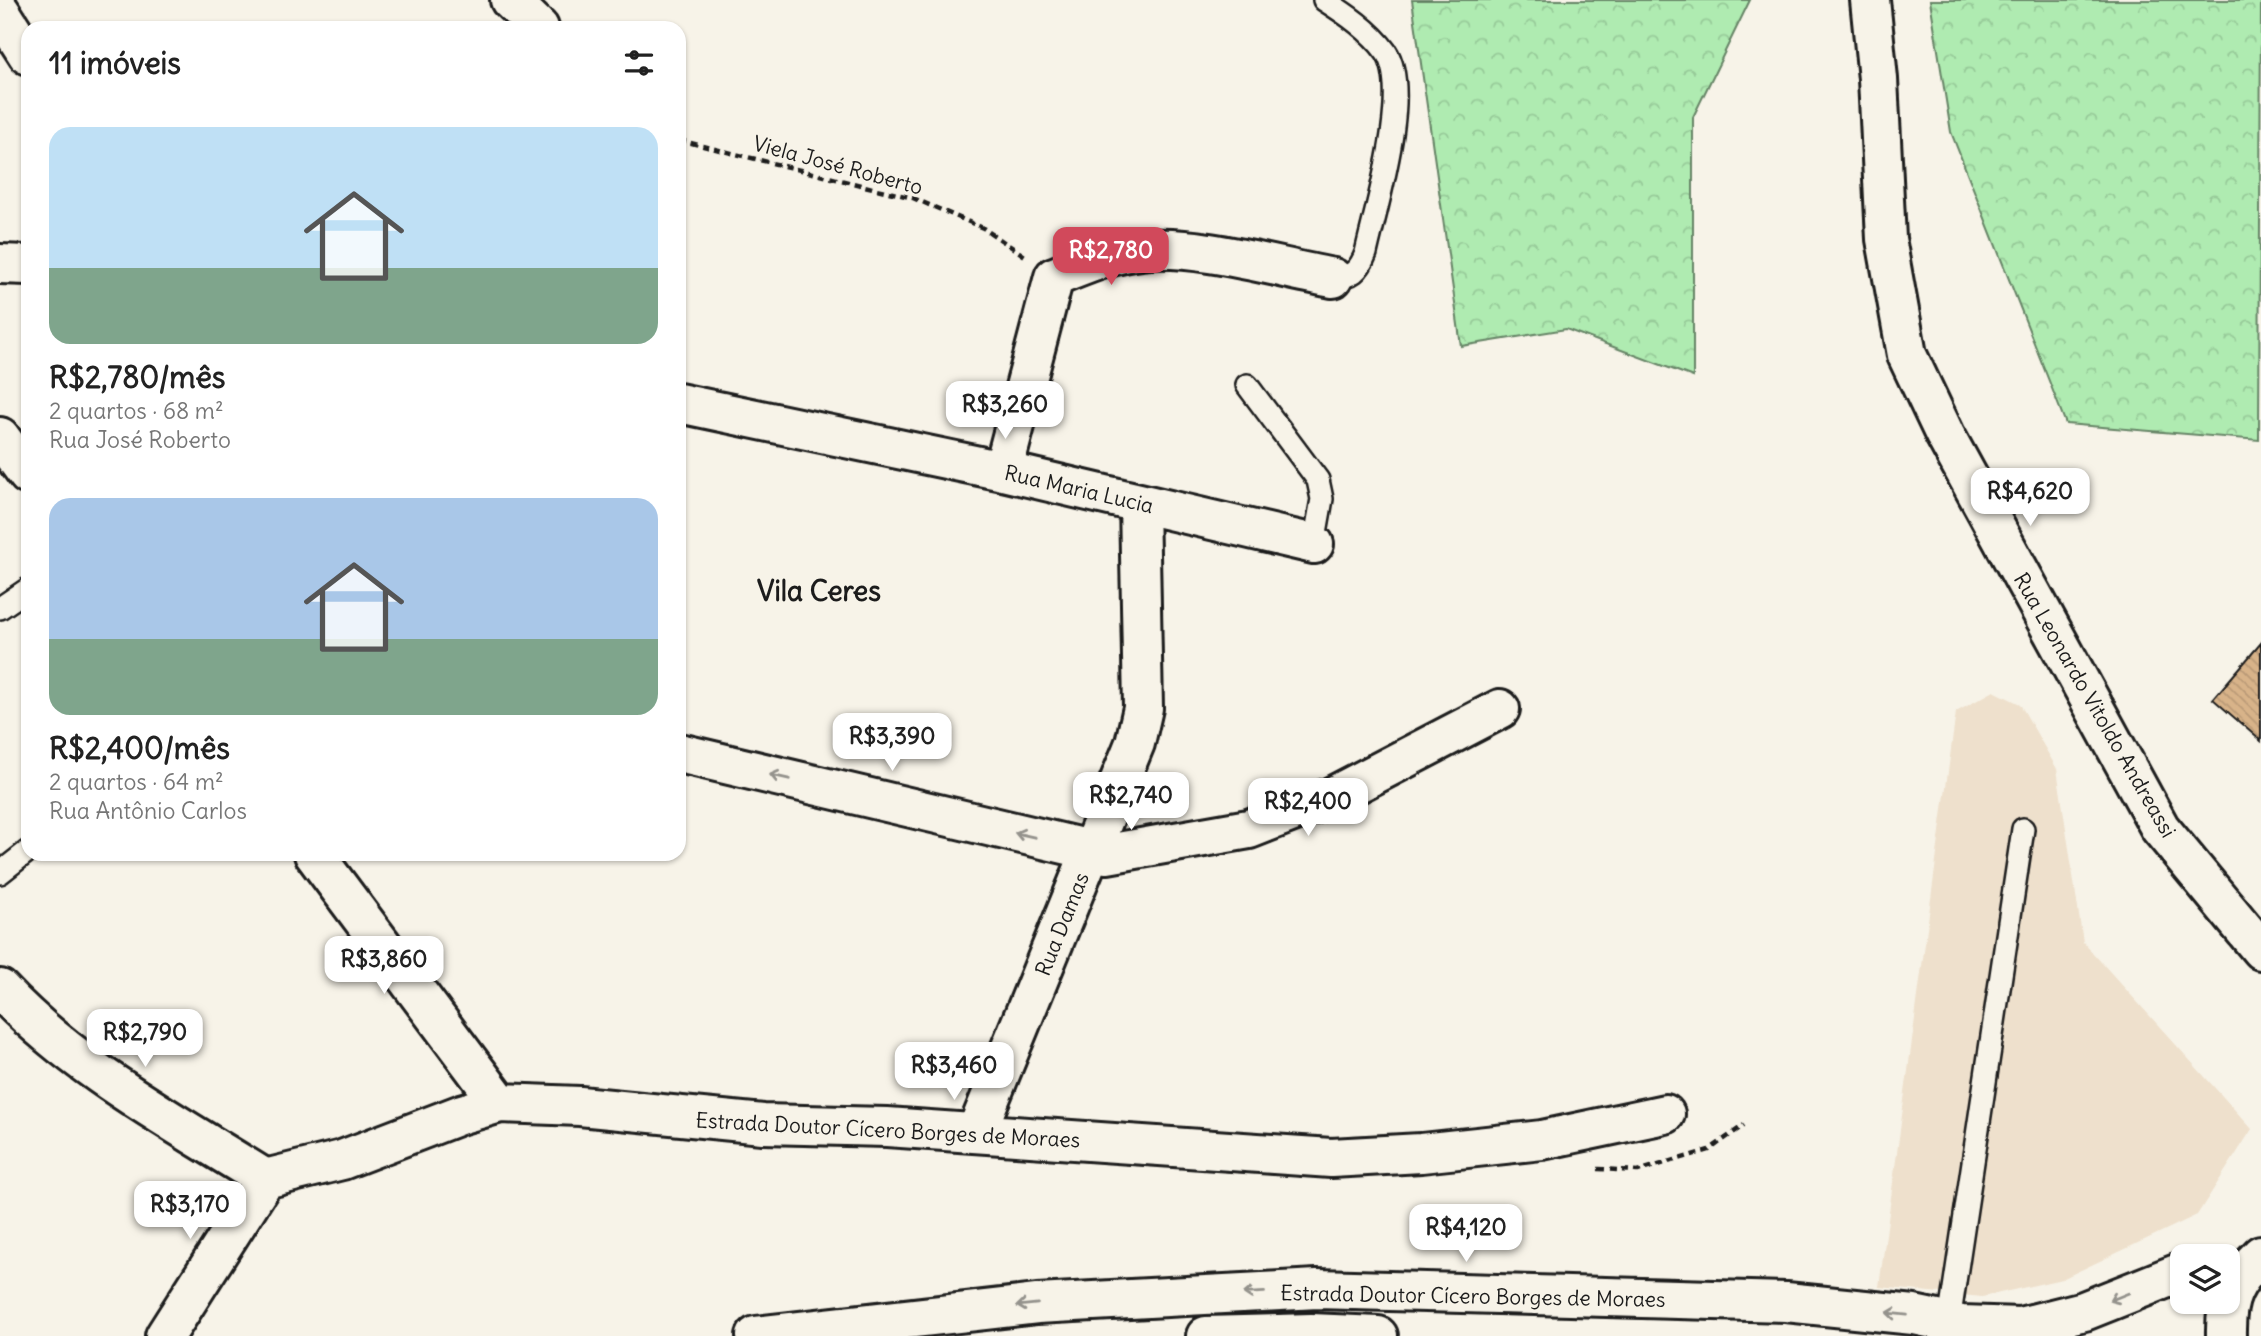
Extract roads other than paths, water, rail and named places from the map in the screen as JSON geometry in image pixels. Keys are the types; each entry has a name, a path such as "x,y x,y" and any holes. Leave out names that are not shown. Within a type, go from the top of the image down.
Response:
{"street":[{"path":"510,0 532,21"},
{"name":"Rua Leonardo Vitoldo Andreassi","path":"1870,0 1878,79 1886,239 1907,355 1945,435 2160,828 2261,950"},
{"path":"0,11 21,44"},
{"path":"1003,471 1055,277 1107,256 1143,249 1179,248 1333,278"},
{"path":"0,264 21,265"},
{"name":"Rua Maria Lucia","path":"686,404 1003,471 1314,544"},
{"path":"0,437 21,466"},
{"name":"Rua Damas","path":"976,1133 1135,743 1143,708 1139,503"},
{"path":"686,755 1107,854 1250,829 1331,797 1500,709"},
{"path":"319,861 500,1103"},
{"path":"0,989 32,1023 101,1076 265,1179 165,1336"},
{"name":"Estrada Doutor Cícero Borges de Moraes","path":"265,1179 342,1160 462,1114 500,1103 580,1106 764,1124 887,1127 1331,1158 1421,1153 1542,1140 1665,1114"},
{"path":"2240,1250 2261,1243"},
{"path":"2227,1336 2229,1298 2239,1276 2261,1255"},
{"name":"Estrada Doutor Cícero Borges de Moraes","path":"755,1336 1037,1304 1317,1289 1786,1302 1962,1325 2020,1327 2084,1311 2170,1277"},
{"name":"Estrada Doutor Cícero Borges de Moraes","path":"1206,1336 1311,1333 1378,1336"}],"lane":[{"path":"1324,0 1349,16 1387,53 1396,82 1396,111 1366,253 1360,268 1348,277 1333,278"},
{"path":"1247,385 1318,480 1322,499 1314,544"},
{"path":"0,608 21,594"},
{"path":"1949,1322 2023,829"},
{"path":"0,873 21,856"}],"district":[{"name":"Vila Ceres","path":"819,591"}]}
